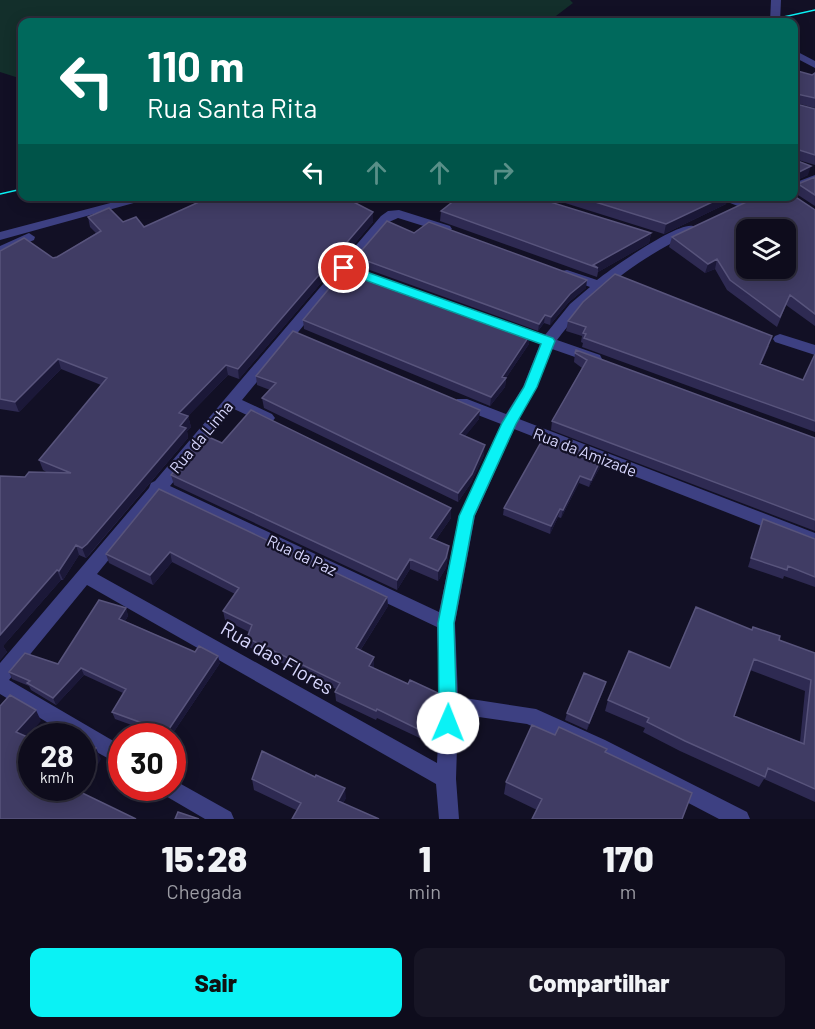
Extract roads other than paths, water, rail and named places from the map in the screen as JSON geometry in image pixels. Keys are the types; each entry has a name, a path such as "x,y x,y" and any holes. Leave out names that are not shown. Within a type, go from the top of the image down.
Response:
{"street":[{"path":"775,18 776,0"},
{"path":"798,55 814,64"},
{"path":"798,185 815,179"},
{"path":"0,236 135,201"},
{"path":"734,201 743,204"},
{"path":"724,213 753,201"},
{"name":"Rua da Linha","path":"0,677 86,576 157,487 231,401 296,333 349,270 385,219 392,214 411,217 455,233"},
{"path":"0,251 70,219"},
{"path":"449,819 446,779 449,704 446,623 461,513 531,387 548,341 575,307 598,285 659,239 704,222"},
{"path":"554,269 598,285"},
{"path":"495,322 604,362"},
{"path":"780,339 815,350"},
{"name":"Rua da Amizade","path":"444,395 509,423 815,540"},
{"path":"231,401 285,427"},
{"name":"Rua da Paz","path":"157,487 446,623"},
{"name":"Rua das Flores","path":"86,576 446,779"},
{"path":"0,684 108,749"},
{"path":"449,704 529,715 598,746 740,819"},
{"path":"186,797 224,819"}],"tram line":[{"path":"779,18 815,10"},
{"path":"0,194 18,190"}]}
